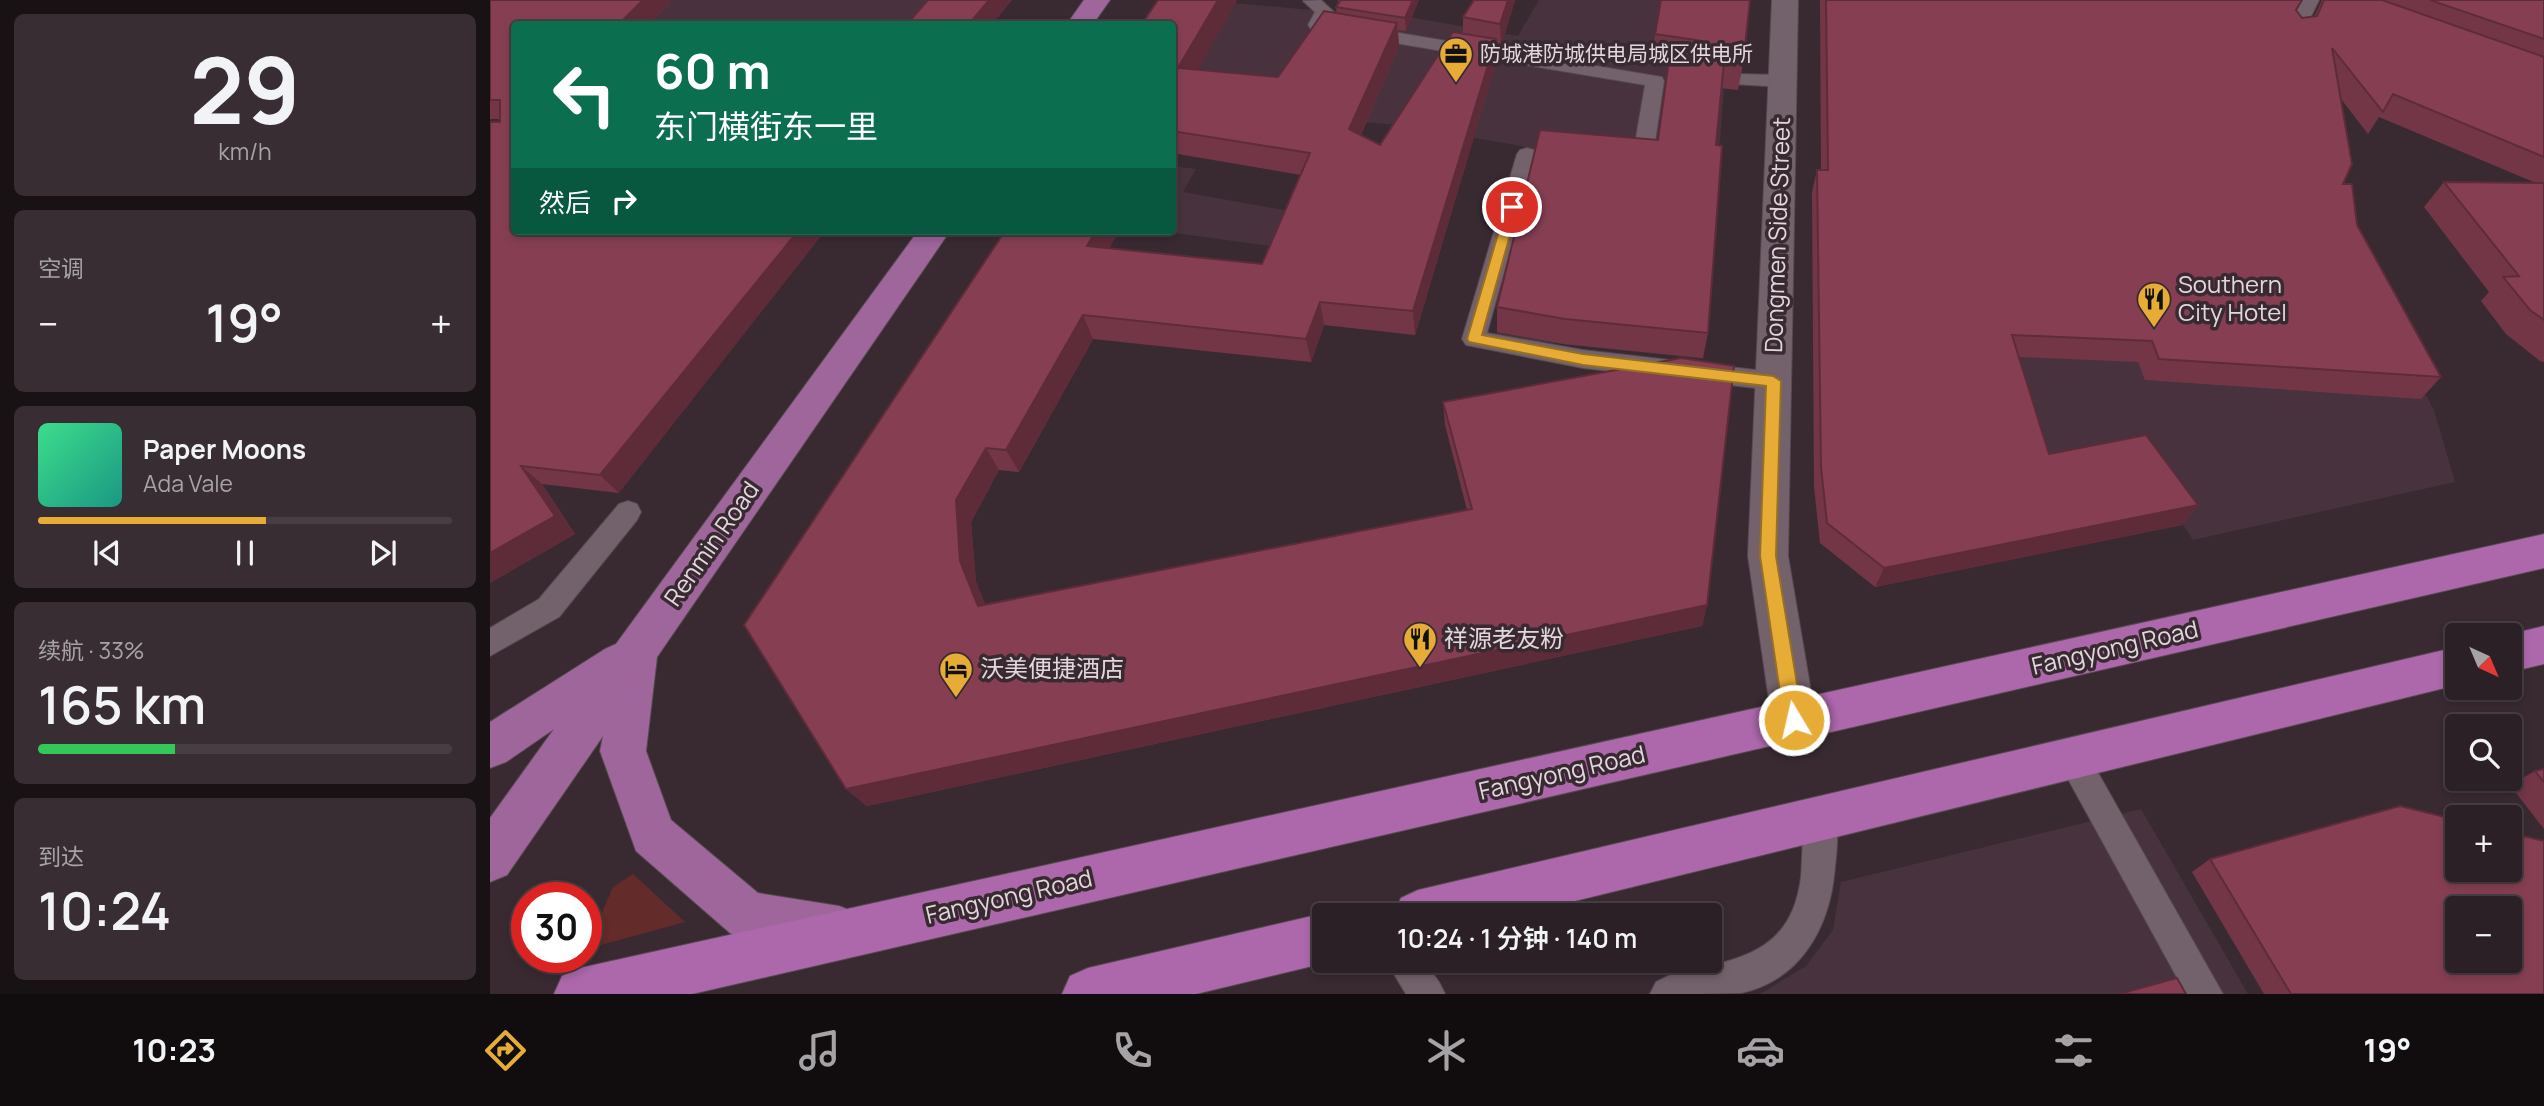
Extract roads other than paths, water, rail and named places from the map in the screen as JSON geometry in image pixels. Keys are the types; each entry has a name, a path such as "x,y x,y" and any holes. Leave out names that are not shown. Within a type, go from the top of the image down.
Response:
{"highway":[{"name":"Fangyong Road","path":"580,994 2544,551"},
{"path":"2522,650 2544,645"},
{"path":"1468,903 2445,669"},
{"path":"1088,994 1312,941"}],"main road":[{"path":"1082,21 1097,0"},
{"name":"Renmin Road","path":"490,858 931,235"},
{"path":"490,747 636,651"},
{"path":"636,651 623,751 653,835 747,916 850,933"}],"street":[{"name":"Dongmen Side Street","path":"1785,0 1768,556 1794,720"}],"lane":[{"path":"1308,0 1324,11 1317,25 1655,81 1644,149"},
{"path":"2295,33 2310,0"},
{"path":"1545,63 1554,52 1672,71"},
{"path":"1740,79 1783,81"},
{"path":"1527,154 1474,339 1583,359 1773,381"},
{"path":"490,643 549,608 628,512"},
{"path":"2073,758 2205,994"},
{"path":"1668,994 1760,969 1792,947 1809,918 1818,889 1821,818"},
{"path":"1411,973 1427,994"}],"place":[{"name":"防城港防城供电局城区供电所","path":"1456,84"},
{"name":"Southern City Hotel","path":"2154,329"},
{"name":"祥源老友粉","path":"1420,669"},
{"name":"沃美便捷酒店","path":"956,699"}]}
